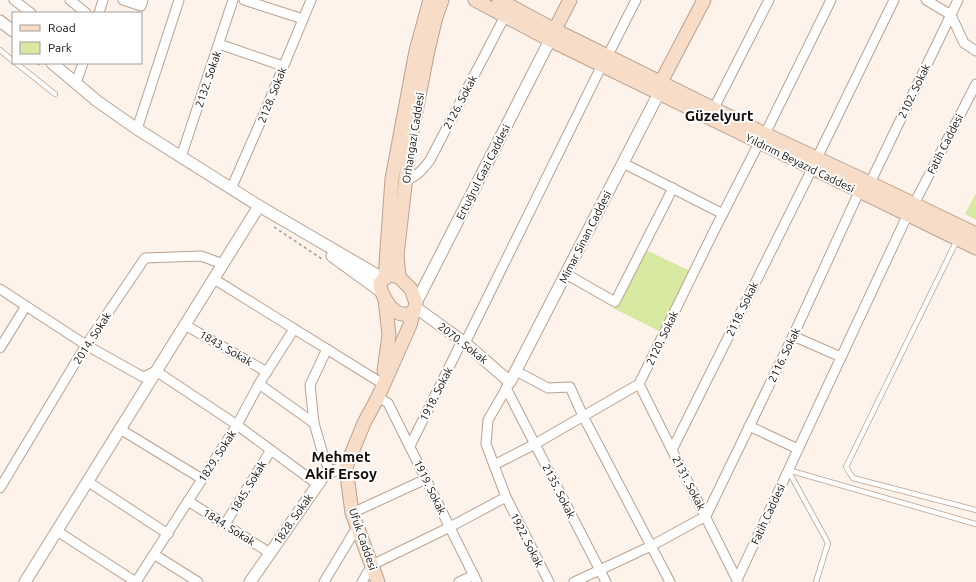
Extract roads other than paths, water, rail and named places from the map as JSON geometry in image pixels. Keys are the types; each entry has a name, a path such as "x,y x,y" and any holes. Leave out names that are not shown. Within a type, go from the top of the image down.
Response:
{"main road":[{"path":"384,278 392,179 416,51 430,0"},
{"name":"Orhangazi Caddesi","path":"399,277 397,255 410,142 428,50 442,0"},
{"name":"Yıldırım Beyazıd Caddesi","path":"475,0 506,5 552,35 762,138 814,163 870,183 957,240 976,248"},
{"name":"Ertuğrul Gazi Caddesi","path":"552,35 570,0"},
{"name":"Mimar Sinan Caddesi","path":"660,88 704,0"},
{"name":"Yıldırım Beyazıd Caddesi","path":"660,88 714,108 762,138"},
{"name":"Yıldırım Beyazıd Caddesi","path":"814,163 859,192 911,209 976,234"},
{"path":"346,467 364,424 378,397 410,325 415,307 411,289 399,277 390,275 384,278 380,283 384,295 389,335 383,384"},
{"path":"384,295 394,310 400,314 408,315 415,307"},
{"name":"Ufuk Caddesi","path":"346,467 352,513 378,582"}],"street":[{"path":"14,0 30,12"},
{"path":"70,0 85,12"},
{"path":"99,12 103,0"},
{"path":"123,0 141,6 143,0"},
{"path":"137,129 179,0"},
{"name":"2132. Sokak","path":"181,157 234,0"},
{"path":"244,0 303,19"},
{"name":"2128. Sokak","path":"231,189 311,0"},
{"name":"1918. Sokak","path":"410,446 636,0"},
{"path":"714,108 769,0"},
{"name":"2120. Sokak","path":"639,384 831,0"},
{"name":"2118. Sokak","path":"672,450 894,0"},
{"path":"926,0 951,15 964,43 976,51"},
{"name":"2102. Sokak","path":"870,183 958,0"},
{"name":"2126. Sokak","path":"406,180 413,178 422,171 430,160 506,5"},
{"path":"1,21 12,30"},
{"name":"Ertuğrul Gazi Caddesi","path":"415,307 552,35"},
{"path":"219,44 283,66"},
{"path":"53,64 98,101 137,129 259,206 384,278"},
{"path":"76,83 83,64"},
{"name":"Fatih Caddesi","path":"738,581 788,470 911,209 976,84"},
{"name":"Mimar Sinan Caddesi","path":"508,385 623,163 660,88"},
{"path":"623,163 723,214"},
{"path":"566,274 615,302 673,188"},
{"name":"2116. Sokak","path":"706,516 793,336 859,192"},
{"path":"30,580 87,481 259,206"},
{"path":"259,206 347,266 384,295"},
{"name":"2014. Sokak","path":"0,488 86,346 145,258 201,256 223,264"},
{"path":"214,279 383,384"},
{"path":"0,289 86,346 143,376 156,371"},
{"path":"0,348 26,306"},
{"name":"2070. Sokak","path":"415,307 464,342 508,385"},
{"name":"1843. Sokak","path":"185,325 267,372"},
{"name":"1829. Sokak","path":"136,582 237,425 259,384 294,329"},
{"path":"793,336 841,358"},
{"path":"327,349 310,385 314,423 324,458 330,472"},
{"path":"156,371 237,425 317,484"},
{"path":"516,371 548,388 570,387 583,416 670,582"},
{"path":"259,384 314,423"},
{"path":"494,465 535,444 639,384"},
{"name":"2131. Sokak","path":"639,384 738,581"},
{"name":"2135. Sokak","path":"508,385 512,399 606,582"},
{"name":"1922. Sokak","path":"508,385 488,420 486,444 506,497 549,582"},
{"name":"1919. Sokak","path":"378,397 388,404 476,578"},
{"path":"749,426 798,449"},
{"path":"120,429 202,479"},
{"name":"1845. Sokak","path":"225,524 271,450"},
{"name":"1828. Sokak","path":"250,582 317,484 330,472 346,467"},
{"path":"352,513 426,479"},
{"path":"87,481 168,534"},
{"path":"362,582 372,565 450,528 506,497"},
{"name":"1844. Sokak","path":"188,501 270,552"},
{"path":"574,582 651,546 706,516"},
{"path":"324,582 357,527"},
{"path":"57,531 136,582"},
{"path":"154,555 192,580"},
{"path":"459,582 476,578"}],"lane":[{"path":"0,50 12,60"},
{"path":"17,64 55,94"},
{"path":"957,240 846,467 853,478 976,510"},
{"path":"788,470 976,524"},
{"path":"788,470 828,543 816,582"}],"district":[{"name":"Güzelyurt","path":"719,116"},
{"name":"Mehmet Akif Ersoy","path":"341,466"}]}
